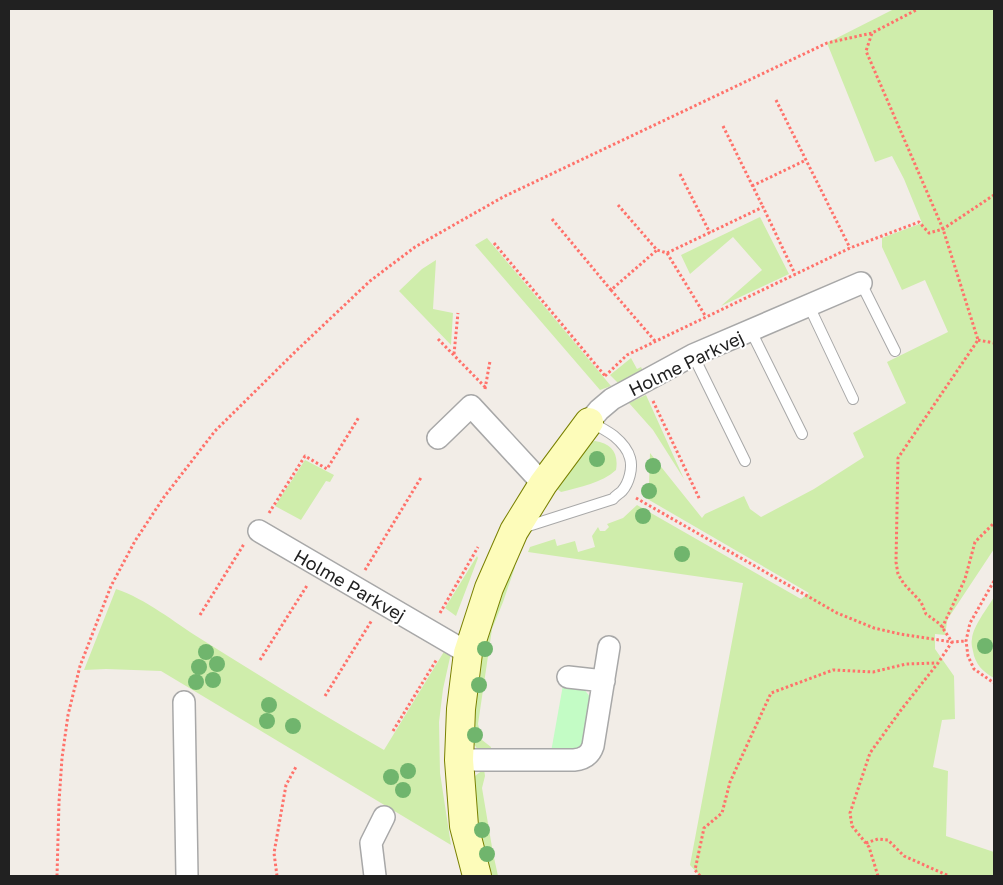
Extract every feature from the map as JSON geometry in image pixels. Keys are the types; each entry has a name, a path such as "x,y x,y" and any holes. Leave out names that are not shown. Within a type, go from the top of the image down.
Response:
{"street":[{"name":"Holme Parkvej","path":"477,876 464,826 460,760 460,709 449,642 489,588 514,531 543,484 589,422 607,403 694,356 861,283"},
{"path":"438,438 471,406 543,484"},
{"name":"Holme Parkvej","path":"259,531 449,642"},
{"path":"460,760 581,760 587,757 593,746 609,647"},
{"path":"568,677 604,681"},
{"path":"184,702 187,876"},
{"path":"375,876 371,843 384,817"}],"lane":[{"path":"861,283 895,351"},
{"path":"809,306 853,399"},
{"path":"751,331 802,434"},
{"path":"694,356 745,460"},
{"path":"514,531 612,499 622,491 628,482 630,458 615,436 589,422"}],"path":[{"path":"57,876 62,758 68,715 80,666 111,586 135,541 164,497 215,431 370,281 415,247 503,197 827,43 872,33 918,9"},
{"path":"872,33 866,51 943,229 978,340"},
{"path":"776,100 850,248"},
{"path":"724,126 795,274"},
{"path":"752,186 806,160"},
{"path":"680,174 710,233"},
{"path":"605,376 627,355 850,248 918,222 929,233 943,229 994,194"},
{"path":"618,205 657,250 667,253 762,207"},
{"path":"552,219 655,341"},
{"path":"494,243 621,395"},
{"path":"612,290 657,250"},
{"path":"667,253 706,317"},
{"path":"454,355 458,313"},
{"path":"438,338 486,388"},
{"path":"978,340 994,343"},
{"path":"952,642 942,628 926,614 921,602 904,584 898,574 896,562 898,458 978,340"},
{"path":"644,382 700,500"},
{"path":"200,615 245,542 249,544 259,531 305,456 327,469 359,417"},
{"path":"354,587 422,476"},
{"path":"622,491 837,613 874,628 900,634 952,642 966,641"},
{"path":"942,628 965,579 975,542 994,523"},
{"path":"393,731 449,642 481,542"},
{"path":"260,660 319,566"},
{"path":"994,581 970,623 966,641 968,656 974,669 994,684"},
{"path":"325,696 382,603"},
{"path":"878,876 869,847 852,826 850,813 870,753 952,642"},
{"path":"700,876 694,870 704,828 722,813 730,782 771,693 833,670 873,672 906,664 938,663"},
{"path":"276,876 274,853 286,785 297,765"},
{"path":"866,843 878,838 888,840 904,856 950,876"}],"green space":[{"path":"894,9 994,9 994,549 948,616 945,635 935,634 935,649 954,676 955,719 942,720 933,767 948,771 946,836 994,852 994,876 700,876 690,865 743,583 528,552 530,547 555,539 557,546 575,541 578,552 595,547 592,536 598,527 600,531 605,531 609,527 607,524 623,518 637,505 801,599 809,593 644,497 649,484 650,453 702,518 705,514 744,496 750,509 761,517 814,489 864,457 853,433 906,403 887,362 948,332 925,280 902,290 882,247 882,238 922,223 904,179 892,156 875,162 827,43"},
{"path":"760,217 789,274 721,306 762,270 733,237 690,274 681,255"},
{"path":"487,238 611,386 600,390 475,245"},
{"path":"436,260 433,309 453,313 451,345 399,291 422,269"},
{"path":"631,358 637,369 641,367 643,371 618,383 610,375"},
{"path":"646,395 684,479 653,430 629,403"},
{"path":"595,441 605,444 613,450 617,464 616,470 597,481 561,492 556,488 590,442"},
{"path":"305,460 334,475 330,482 326,481 301,520 275,506"},
{"path":"477,556 478,558 456,616 445,608"},
{"path":"509,565 515,567 492,629 478,724 482,740 491,747 490,753 478,750 472,741 472,708 481,649"},
{"path":"116,589 149,605 269,682 384,750 445,650 451,653 443,689 439,722 440,773 451,845 161,671 84,670"},
{"path":"994,597 994,678 986,673 978,664 974,656 972,642 978,623"},
{"path":"563,685 583,688 591,698 585,744 577,751 551,752"},
{"path":"484,769 485,776 482,788 498,876 489,876 472,780"}]}
